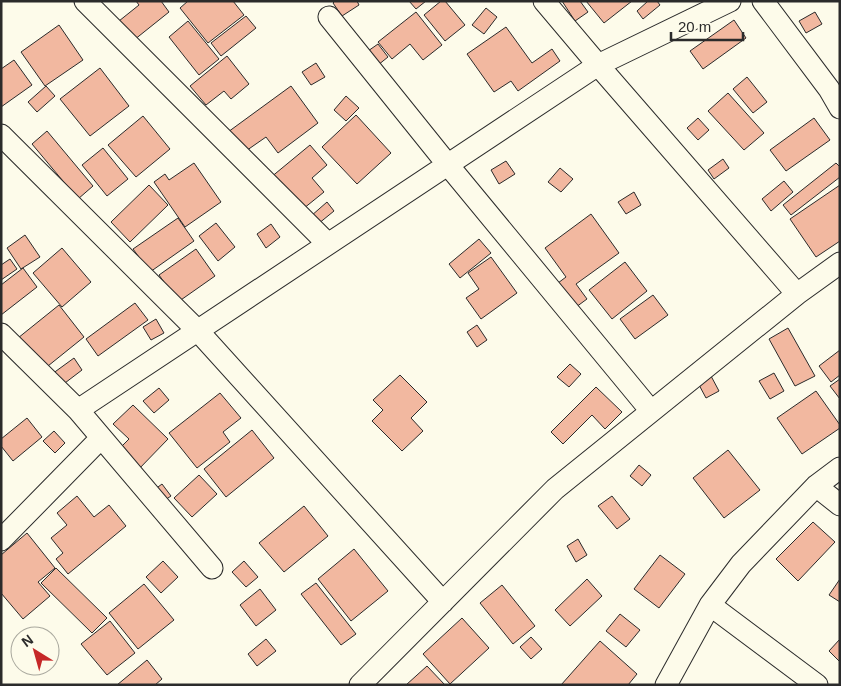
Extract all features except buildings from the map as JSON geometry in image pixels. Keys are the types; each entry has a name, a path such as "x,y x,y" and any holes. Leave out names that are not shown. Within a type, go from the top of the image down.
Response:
{"street":[{"path":"85,1 328,244"},
{"path":"544,1 598,66 797,294"},
{"path":"78,410 598,66 730,1"},
{"path":"763,1 829,89 840,108"},
{"path":"329,17 448,165 651,411"},
{"path":"1,135 198,331 442,602"},
{"path":"360,685 555,489 797,294 840,263"},
{"path":"1,334 78,410 212,568"},
{"path":"1,540 101,438"},
{"path":"666,685 710,605 741,564 816,486 840,468"},
{"path":"816,486 840,505"},
{"path":"710,605 817,685"}]}
